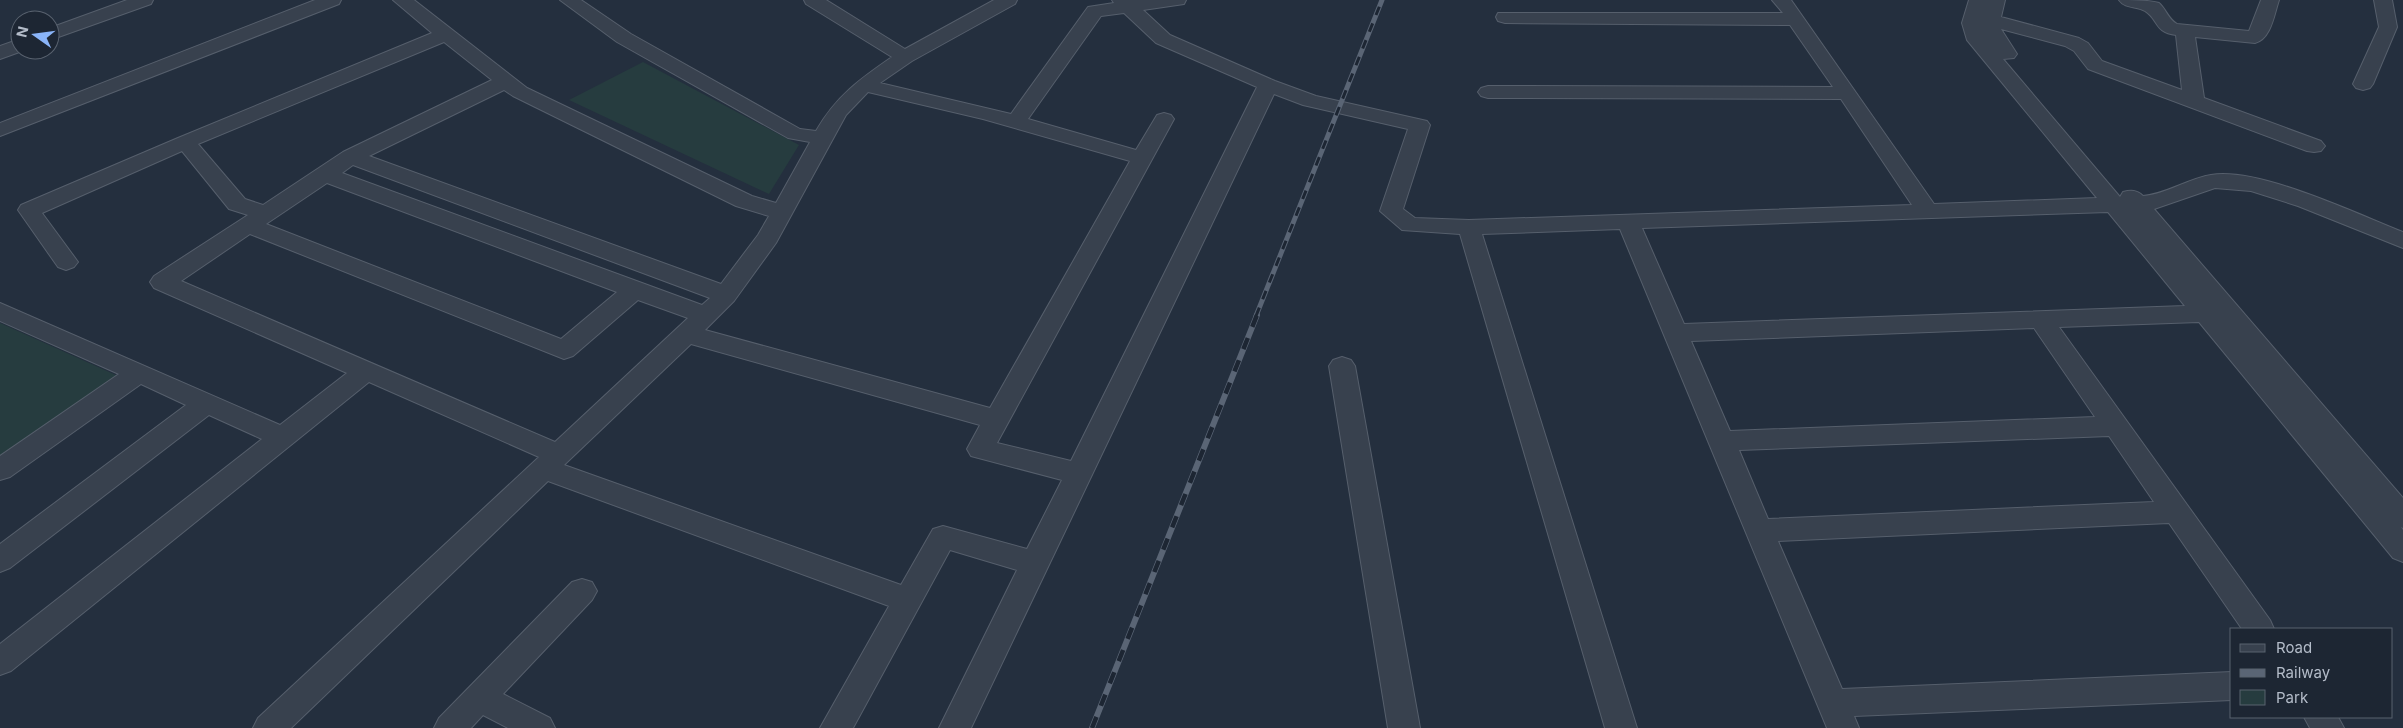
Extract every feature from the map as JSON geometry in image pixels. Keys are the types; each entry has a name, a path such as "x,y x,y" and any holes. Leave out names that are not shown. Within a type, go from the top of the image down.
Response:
{"street":[{"path":"91,0 102,15"},
{"path":"60,30 144,0"},
{"path":"0,130 332,0"},
{"path":"402,0 520,92 744,201 782,212"},
{"path":"569,0 624,38 795,134 823,138"},
{"path":"813,0 905,57"},
{"path":"269,728 553,462 726,295 768,238 837,112 864,85 905,57 1008,0"},
{"path":"1016,123 1094,11 1125,4 1177,0"},
{"path":"1625,0 1632,18"},
{"path":"1784,0 1928,211"},
{"path":"2128,0 2152,7 2168,27 2185,31 2254,37 2257,36 2270,0"},
{"path":"2363,84 2388,27 2382,0"},
{"path":"1125,4 1162,39 1268,85 1310,102 1420,125 1391,211 1410,225 1469,227 2126,204 2158,202 2213,181 2253,184 2306,200 2403,241"},
{"path":"2314,146 2095,65 2081,47 2072,42 1984,9 1971,23 1977,40 2126,204 2218,313 2403,517"},
{"path":"1505,17 1796,19"},
{"path":"2185,31 2194,102"},
{"path":"66,262 29,210 185,142 446,34"},
{"path":"506,81 350,158 162,282 366,371 553,462 907,600"},
{"path":"864,85 916,99 988,114 1142,158"},
{"path":"954,728 1268,85"},
{"path":"1488,92 1847,93"},
{"path":"1078,473 980,449 1164,119"},
{"path":"185,142 237,204 256,219 564,350 635,290"},
{"path":"350,158 726,295"},
{"path":"324,174 706,316"},
{"path":"1628,221 1838,715 2230,686"},
{"path":"1469,227 1621,728"},
{"path":"0,311 283,437"},
{"path":"1675,333 2218,313"},
{"path":"2218,313 2403,550"},
{"path":"2041,320 2258,628"},
{"path":"687,334 996,420"},
{"path":"1342,366 1404,728"},
{"path":"0,662 366,371"},
{"path":"0,470 138,373"},
{"path":"0,560 206,403"},
{"path":"1721,441 2116,426"},
{"path":"1759,531 2176,512"},
{"path":"836,728 943,537 1034,563"},
{"path":"450,728 582,591"},
{"path":"479,698 539,728"}],"green space":[{"path":"643,62 799,145 769,194 569,100"},
{"path":"0,323 118,376 0,458"}],"railway":[{"path":"1256,316 1382,0"},
{"path":"1092,728 1257,315"}]}
